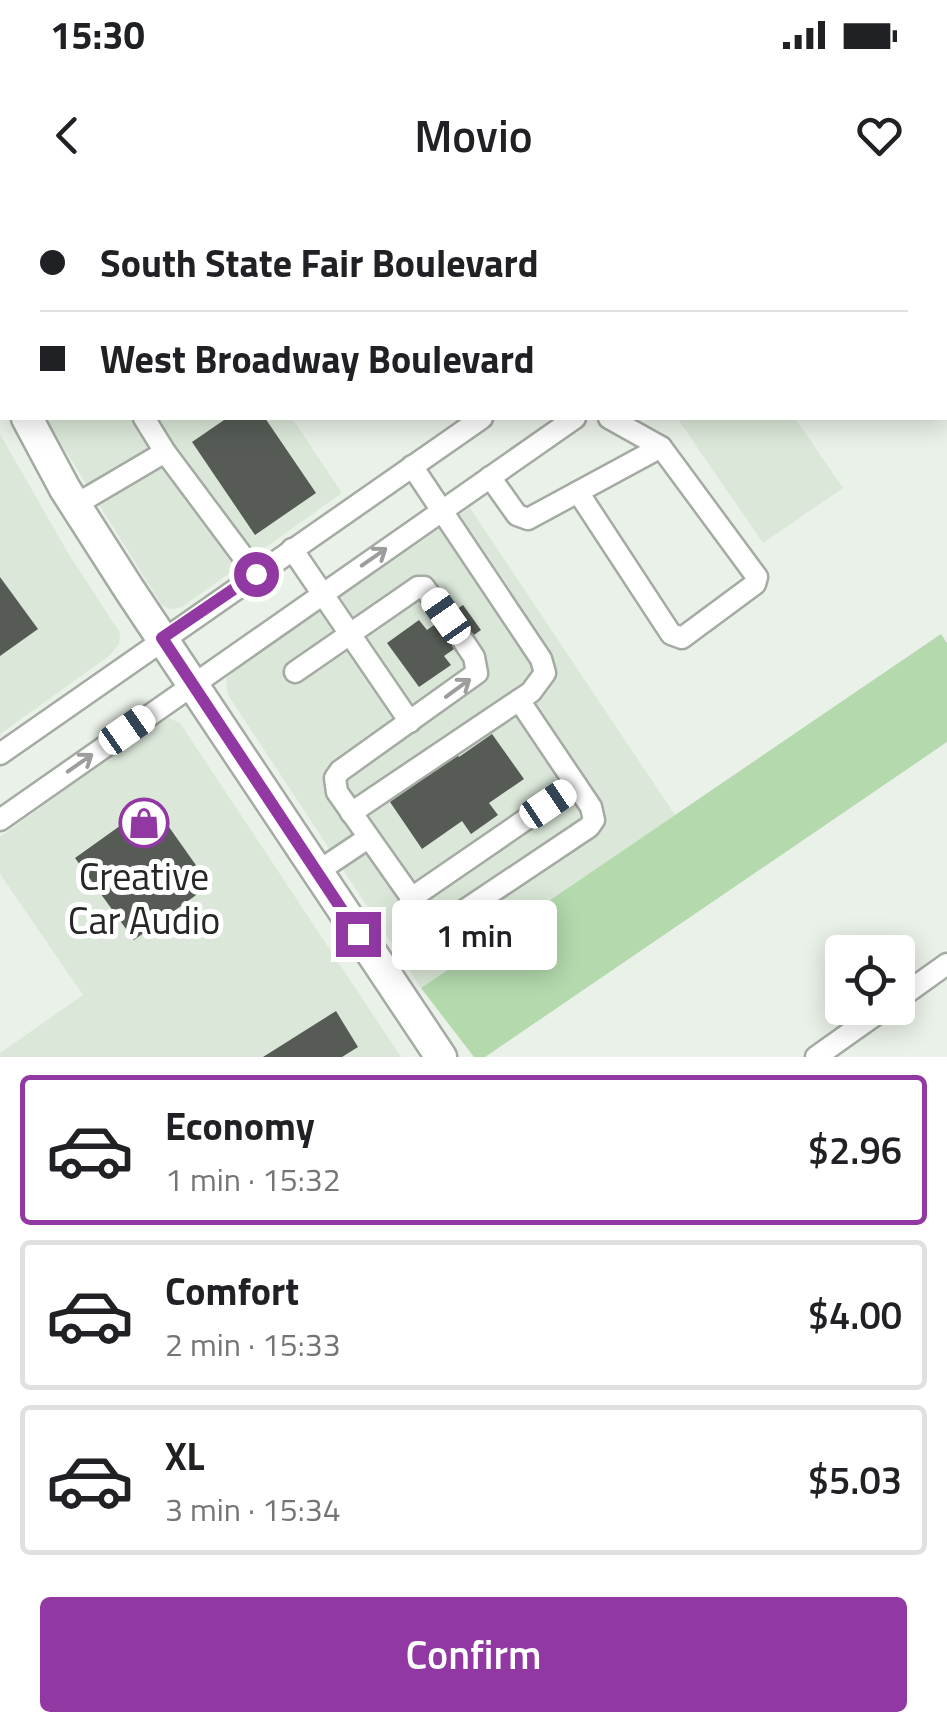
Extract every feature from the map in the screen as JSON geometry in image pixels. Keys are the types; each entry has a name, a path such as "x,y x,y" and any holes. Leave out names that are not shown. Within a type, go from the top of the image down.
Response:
{"highway":[{"path":"27,420 75,505 191,684 441,1057"}],"street":[{"path":"145,420 256,574"},
{"path":"0,754 479,420"},
{"path":"0,820 572,420"},
{"path":"578,492 672,634 682,638 750,590 757,576 661,447 613,420"},
{"path":"490,476 522,519 528,519 661,447"},
{"path":"75,505 165,452"},
{"path":"351,813 519,700 542,680 544,666 412,466"},
{"path":"292,549 410,722"},
{"path":"295,672 418,586 424,587 446,616"},
{"path":"464,642 474,656 477,673 334,778 337,792 427,924 438,928 589,827 594,813 519,700"},
{"path":"410,899 576,786"},
{"path":"317,872 368,838"},
{"path":"915,987 947,964"},
{"path":"816,1057 862,1025"}],"shaded area":[{"path":"46,420 293,420 342,493 182,607 170,609 161,604"},
{"path":"678,420 796,420 843,488 763,543"},
{"path":"0,434 68,553 120,633 119,644 109,656 0,734"},
{"path":"470,508 675,815 421,988 228,695 226,679 237,667"},
{"path":"169,718 180,723 401,1057 0,1057 0,1053 83,995 0,874 0,837"}],"green space":[{"path":"941,634 947,643 947,742 485,1057 474,1057 421,988"}],"building":[{"path":"224,420 266,420 316,493 255,535 192,442"},
{"path":"0,577 38,629 0,656"},
{"path":"463,605 481,630 444,656 451,665 419,687 387,643 419,620 427,630"},
{"path":"492,734 524,779 489,803 498,815 471,834 462,821 422,849 390,802 455,752 459,757"},
{"path":"152,803 210,885 134,940 75,858"},
{"path":"336,1011 358,1047 342,1057 263,1057"}],"tunnel":[{"path":"446,617 464,642"}],"place":[{"name":"Creative Car Audio","path":"144,823"}],"route":[{"path":"256,574 162,638 358,934"}]}
